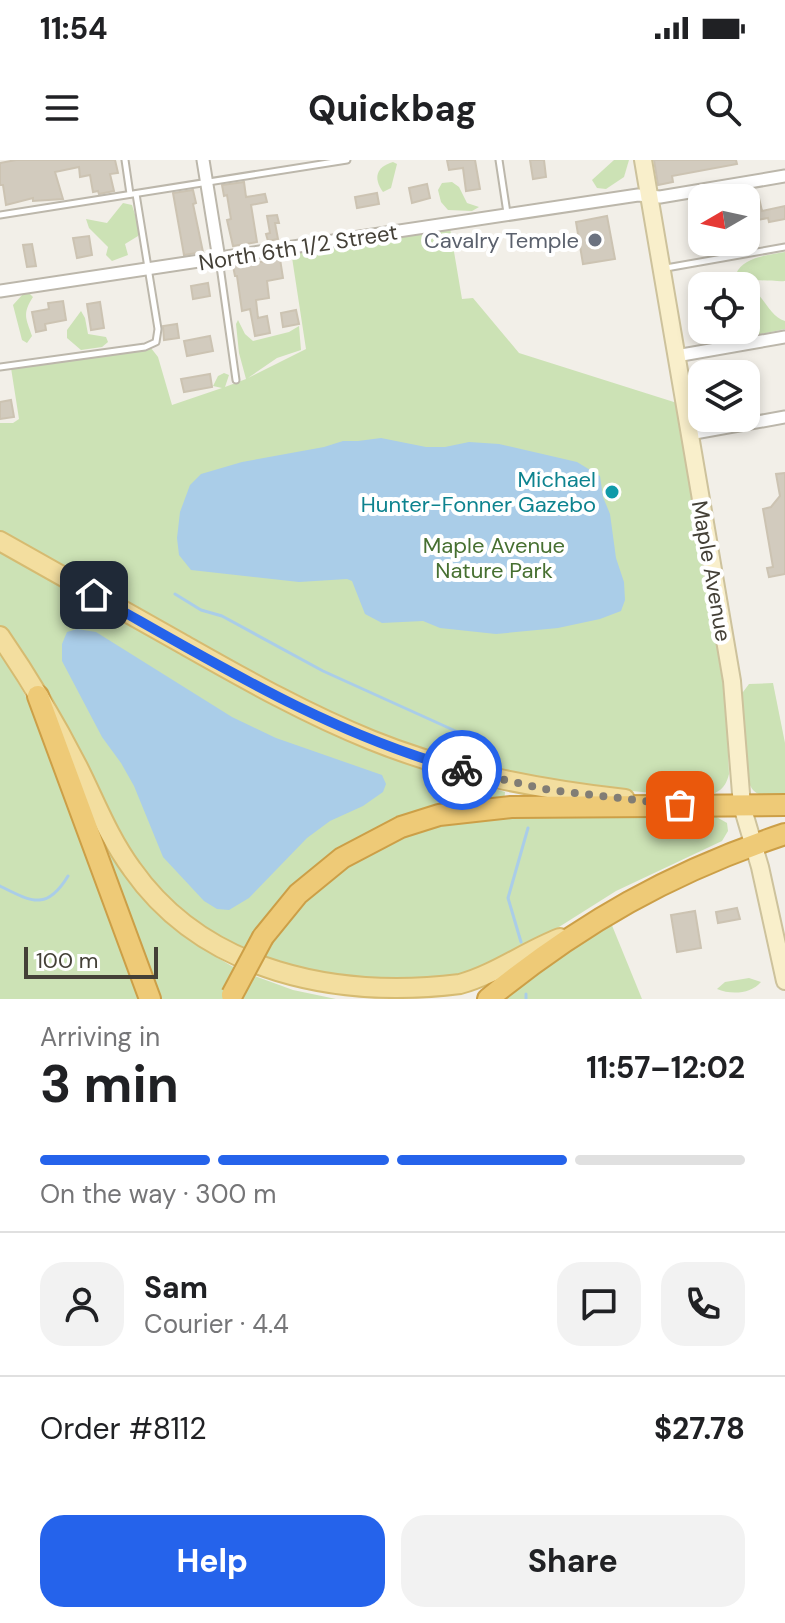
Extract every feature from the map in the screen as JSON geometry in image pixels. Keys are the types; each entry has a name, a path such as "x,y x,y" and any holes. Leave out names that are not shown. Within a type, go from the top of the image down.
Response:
{"highway":[{"path":"38,696 150,999"},
{"path":"232,997 263,937 298,894 326,869 368,842 422,820 497,808 785,805"},
{"path":"488,999 619,905 672,878 785,834"}],"main road":[{"name":"Maple Avenue","path":"643,160 732,681 742,806 768,898 785,981"},
{"path":"0,541 268,693 372,740 460,769 549,790 680,805"},
{"path":"0,636 58,729 114,842 148,891 195,936 220,953 271,977 300,986 349,995 385,995 431,990 478,978 584,928"}],"street":[{"path":"203,160 219,259"},
{"name":"North 6th 1/2 Street","path":"0,291 507,214 638,195 660,197 785,176"},
{"path":"676,356 785,337"},
{"path":"689,434 785,417"}],"lane":[{"path":"0,367 145,347 156,342 158,329 149,269 125,160"},
{"path":"0,215 347,160"},
{"path":"499,160 507,214"},
{"path":"661,269 785,247"},
{"path":"219,259 236,380"}],"green space":[{"path":"614,160 629,160 624,177 606,189 597,188 592,180"},
{"path":"393,162 397,164 391,188 383,192 378,174"},
{"path":"452,182 459,187 467,203 479,207 472,211 448,210 441,202 438,190 442,183"},
{"path":"123,203 132,205 138,236 125,244 128,255 112,261 106,255 108,247 89,228 86,219 107,223"},
{"name":"Maple Avenue Nature Park","path":"450,228 462,299 473,298 519,353 677,403 726,703 729,774 725,785 715,793 677,795 556,781 457,759 394,738 272,684 0,532 0,423 13,423 19,419 11,368 151,348 158,357 172,405 222,388 213,386 218,376 224,373 229,375 225,387 246,379 239,353 238,320 245,334 253,341 289,332 299,326 301,350 277,358 248,378 306,349 291,251"},
{"path":"785,252 785,281 760,280 760,272 737,272 750,260"},
{"path":"23,294 33,297 26,312 32,336 27,343 22,340 13,305"},
{"path":"760,296 774,314 785,321 785,329 760,334"},
{"path":"81,311 88,334 106,337 108,342 102,347 81,350 67,338 67,330"},
{"path":"0,549 453,776 505,792 504,802 368,836 242,959 149,885 15,648 0,627"},
{"path":"0,651 38,718 147,999 0,999"},
{"path":"773,683 785,743 785,796 765,796 754,791 746,773 742,746 740,696 749,684"},
{"path":"536,815 713,815 727,823 728,831 722,841 616,891 513,956 484,970 412,988 254,965 298,903 352,858 431,824"},
{"path":"111,855 167,919 200,946 237,969 224,999 154,999 102,858"},
{"path":"611,923 642,999 501,999 567,950"},
{"path":"249,974 293,990 336,999 238,999"},
{"path":"749,978 761,982 752,989 740,992 717,989 725,982"}],"water":[{"path":"381,438 426,447 469,442 499,444 577,462 600,476 603,497 610,514 616,558 624,582 625,600 621,611 558,628 496,634 440,628 423,621 382,623 365,614 352,581 347,579 299,582 191,570 179,555 180,512 190,485 201,474 242,462 343,441"},
{"path":"77,629 96,632 232,717 276,738 382,775 386,784 383,792 363,806 330,821 307,838 249,898 229,910 217,909 204,901 163,857 134,786 102,737 62,661 62,644 67,632"}],"building":[{"path":"16,160 115,160 118,173 110,174 114,191 99,194 98,191 93,192 90,175 80,177 79,167 55,172 63,199 33,201 33,198 6,205 3,185 0,185 0,163"},
{"path":"447,160 475,160 480,189 466,191 463,168 449,170"},
{"path":"530,160 544,160 546,177 533,179"},
{"path":"654,160 736,160 737,164 672,176 673,182 658,185"},
{"path":"244,182 246,197 265,194 267,202 251,205 257,242 233,246 227,220 231,219 227,195 224,196 222,185"},
{"path":"427,184 430,198 412,203 409,188"},
{"path":"193,190 203,252 184,255 173,193"},
{"path":"377,193 379,204 357,208 355,197"},
{"path":"760,202 762,211 785,206 785,219 769,222 768,218 760,220"},
{"path":"277,215 278,239 268,241 267,216"},
{"name":"Cavalry Temple","path":"607,216 615,259 583,264 576,222"},
{"path":"89,236 92,255 77,258 73,238"},
{"path":"32,244 36,266 27,267 23,245"},
{"path":"280,259 283,278 267,281 269,298 256,300 258,318 267,316 270,333 255,336 250,309 242,311 233,266"},
{"path":"208,283 210,296 193,299 191,286"},
{"path":"63,301 66,320 45,324 46,330 36,332 32,312 49,309 48,303"},
{"path":"100,302 104,328 91,330 87,304"},
{"path":"296,310 299,324 283,327 281,313"},
{"path":"177,324 179,338 164,340 163,326"},
{"path":"210,336 213,351 187,356 184,341"},
{"path":"210,374 212,387 184,392 181,379"},
{"path":"11,400 14,417 0,419 0,402"},
{"path":"785,473 785,574 769,577 767,568 773,567 763,509 771,507 780,496 776,474"},
{"path":"737,908 740,919 718,923 716,912"},
{"path":"695,911 701,948 677,952 671,915"}],"waterway":[{"path":"175,594 323,671 482,743"},
{"path":"521,942 508,898 528,828"},
{"path":"0,886 30,899 46,899 68,876"},
{"path":"526,994 526,999"}],"way so far":[{"path":"462,770 549,790 680,805"}],"place":[{"name":"Cavalry Temple","path":"595,240"},
{"name":"Michael Hunter-Fonner Gazebo","path":"612,492"}],"route":[{"path":"94,595 296,707 372,740 462,770"}]}
